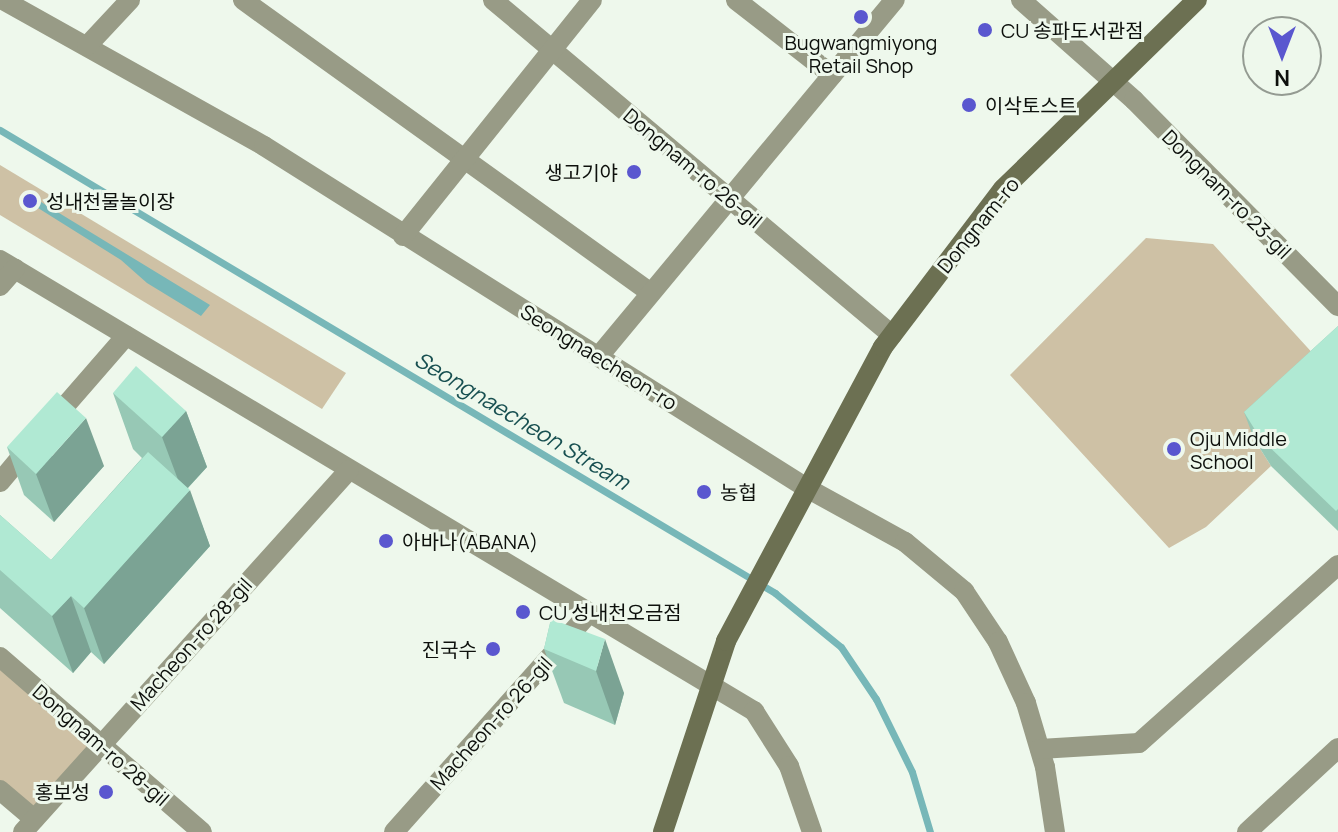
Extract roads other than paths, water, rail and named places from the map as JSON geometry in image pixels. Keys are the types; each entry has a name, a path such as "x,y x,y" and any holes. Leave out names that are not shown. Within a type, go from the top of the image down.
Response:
{"main road":[{"name":"Dongnam-ro","path":"710,688 726,641 805,487 892,335 1003,189 1197,0"},
{"path":"663,832 710,688"}],"street":[{"name":"Seongnaecheon-ro","path":"3,0 264,146 805,487 905,542 964,591 998,642 1040,749 1055,832"},
{"path":"87,46 130,0"},
{"path":"243,0 651,293"},
{"name":"Dongnam-ro 26-gil","path":"493,0 892,335"},
{"path":"403,236 592,0"},
{"path":"736,0 832,75"},
{"path":"599,356 895,0"},
{"name":"Dongnam-ro 23-gil","path":"1021,0 1115,82 1338,306"},
{"path":"0,286 8,264 710,688 754,711 789,766 812,832"},
{"path":"0,482 126,336"},
{"name":"Macheon-ro 28-gil","path":"0,790 28,826 349,470"},
{"path":"1040,749 1139,743 1338,565"},
{"name":"Macheon-ro 26-gil","path":"394,832 588,614"},
{"name":"Dongnam-ro 28-gil","path":"0,657 202,832"},
{"path":"1247,832 1338,748"}],"water":[{"path":"41,202 210,305 201,316 147,283 121,260 38,208"}],"waterway":[{"name":"Seongnaecheon Stream","path":"0,130 775,593 841,647 876,699 912,772 930,832"}],"place":[{"name":"Bugwangmiyong Retail Shop","path":"861,17"},
{"name":"CU 송파도서관점","path":"985,30"},
{"name":"이삭토스트","path":"969,105"},
{"name":"생고기야","path":"634,172"},
{"name":"성내천물놀이장","path":"30,201"},
{"name":"Oju Middle School","path":"1174,449"},
{"name":"농협","path":"704,492"},
{"name":"아바나(ABANA)","path":"386,541"},
{"name":"CU 성내천오금점","path":"523,612"},
{"name":"진국수","path":"493,649"},
{"name":"홍보성","path":"106,792"}]}
